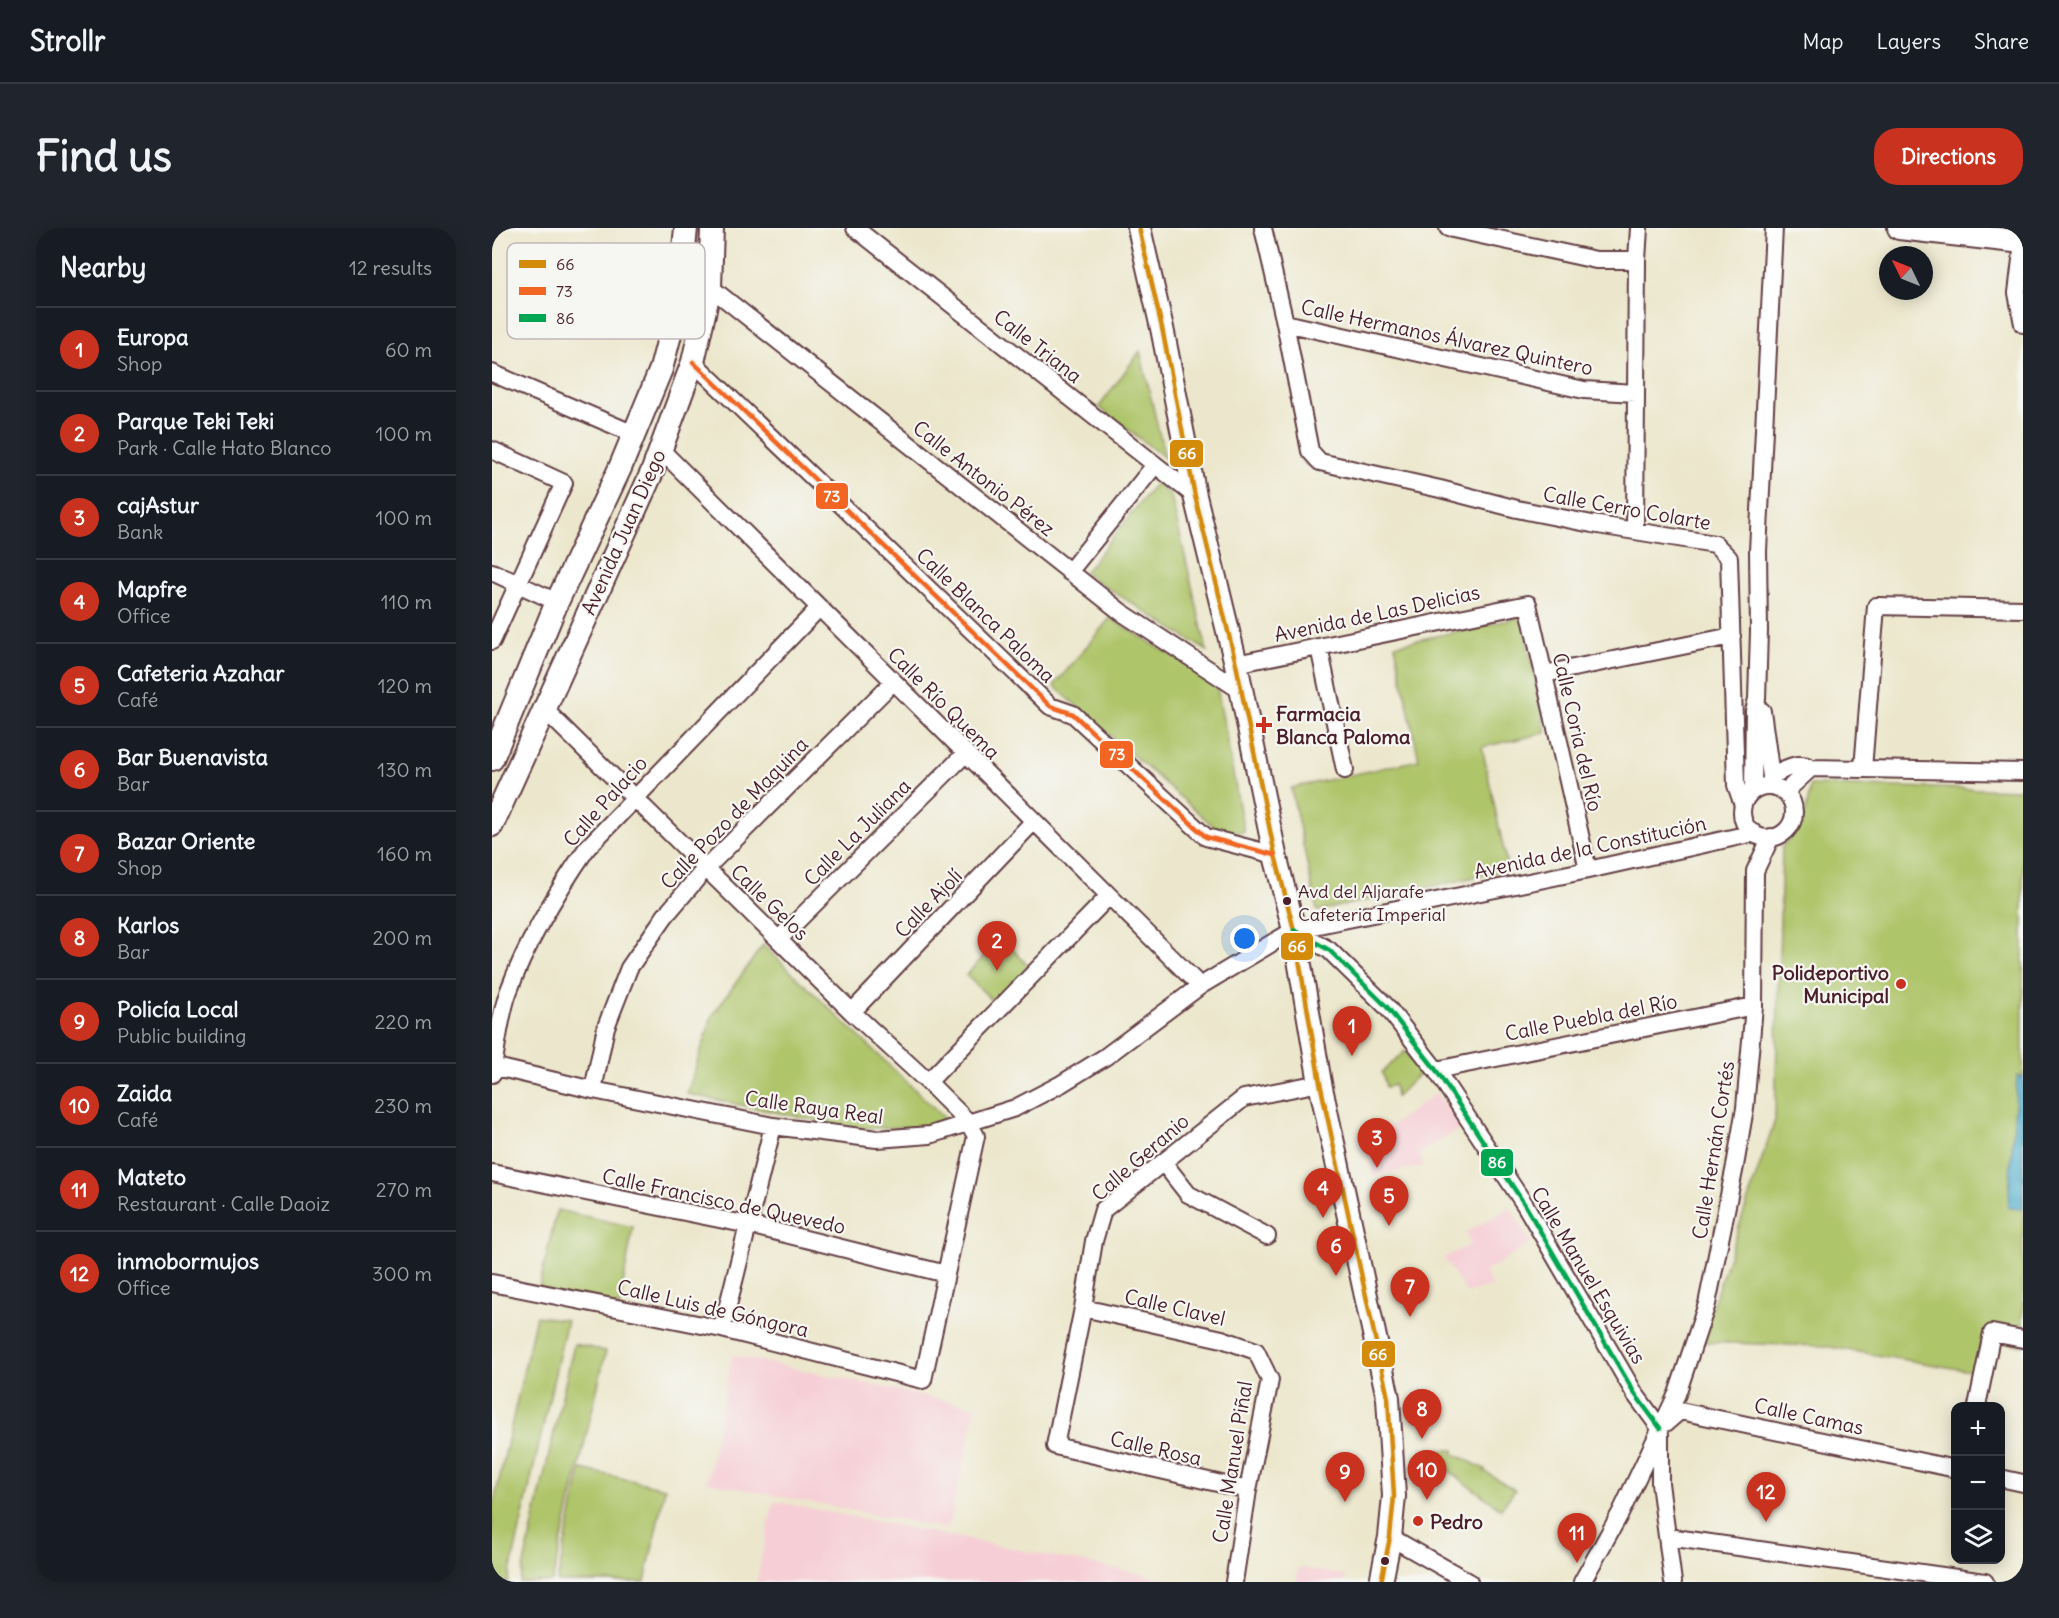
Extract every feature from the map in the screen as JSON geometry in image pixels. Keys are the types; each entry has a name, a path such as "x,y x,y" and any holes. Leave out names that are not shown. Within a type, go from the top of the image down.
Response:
{"main road":[{"name":"Avenida Juan Diego","path":"685,243 686,228"},
{"name":"Avenida Juan Diego","path":"705,309 710,287 712,228"},
{"path":"1139,228 1162,328 1195,496 1236,664 1275,855 1294,930 1320,1083 1388,1398 1394,1496 1390,1537 1381,1582"},
{"path":"1899,228 2023,243"},
{"name":"Avenida Juan Diego","path":"492,759 557,602 620,468 661,369 669,339"},
{"name":"Avenida Juan Diego","path":"492,825 660,449 693,362 698,339"}],"street":[{"name":"Calle Triana","path":"855,228 1195,496"},
{"path":"1263,228 1285,323"},
{"path":"1448,228 1596,260 1637,260"},
{"path":"1635,531 1639,228"},
{"path":"1757,699 1762,711 1776,784 1793,803 1794,812 1793,820 1780,835 1771,837 1762,837 1754,833 1745,823 1742,814 1743,805 1754,790 1754,711 1757,699 1759,631 1758,551 1774,228"},
{"path":"2023,243 2017,293 2023,324"},
{"name":"Calle Antonio Pérez","path":"710,287 1121,612 1240,690"},
{"name":"Calle Hermanos Álvarez Quintero","path":"1285,323 1584,390 1636,393"},
{"name":"Calle Cerro Colarte","path":"1285,323 1310,451 1320,462 1517,509 1715,544 1729,558 1736,785 1743,805"},
{"name":"Calle Blanca Paloma","path":"693,362 1050,706 1073,714 1206,837 1275,855"},
{"path":"492,372 634,434"},
{"name":"Calle Río Quema","path":"660,449 1200,986"},
{"path":"492,450 564,483 492,641"},
{"path":"1069,572 1155,465"},
{"path":"492,572 557,602"},
{"name":"Avenida de Las Delicias","path":"1236,664 1528,604"},
{"name":"Calle Coria del Río","path":"1528,604 1588,870"},
{"path":"1863,769 1876,606 2023,609"},
{"name":"Calle Palacio","path":"492,1069 508,994 536,932 559,889 587,848 819,608"},
{"path":"1544,674 1732,636"},
{"path":"1319,646 1345,770"},
{"name":"Calle Pozo de Maquina","path":"593,1090 606,1027 630,968 665,916 705,869 892,682"},
{"name":"Calle Gelos","path":"544,709 705,869 968,1122"},
{"name":"Calle La Juliana","path":"779,939 965,754"},
{"path":"1754,790 1776,784 1811,768 2023,772"},
{"name":"Calle Ajolí","path":"852,1012 1033,822"},
{"name":"Avenida de la Constitución","path":"1294,930 1588,870 1754,833"},
{"name":"Calle Hernán Cortés","path":"1582,1582 1621,1512 1677,1394 1707,1304 1745,1108 1754,1006 1755,870 1771,837"},
{"path":"928,1082 1108,897"},
{"name":"Calle Raya Real","path":"492,1069 773,1126 877,1139 930,1135 1015,1108 1061,1084 1105,1057 1200,986 1294,930"},
{"name":"Calle Manuel Esquivias","path":"1294,930 1329,950 1379,998 1436,1070 1524,1205 1635,1394 1660,1428"},
{"name":"Calle Puebla del Río","path":"1436,1070 1754,1006"},
{"name":"Calle Geranio","path":"1055,1446 1094,1241 1103,1210 1244,1098 1320,1083"},
{"path":"946,1274 976,1136 968,1122"},
{"path":"722,1329 773,1126"},
{"path":"1163,1162 1188,1194 1267,1236"},
{"name":"Calle Francisco de Quevedo","path":"492,1173 749,1225 946,1274"},
{"name":"Calle Luis de Góngora","path":"492,1283 722,1329 923,1380 946,1274"},
{"name":"Calle Clavel","path":"1083,1308 1222,1340 1256,1351"},
{"path":"1978,1402 1992,1333 2023,1339"},
{"name":"Calle Manuel Piñal","path":"1234,1582 1248,1490 1270,1380 1256,1351"},
{"name":"Calle Camas","path":"1660,1428 1680,1411 1951,1467"},
{"path":"1660,1428 1660,1483 1673,1582"},
{"name":"Calle Rosa","path":"1055,1446 1248,1490"},
{"path":"2005,1479 2023,1483"},
{"path":"1390,1537 1469,1582"},
{"path":"1668,1537 1958,1580 1985,1582"}],"shaded area":[{"path":"1436,1093 1462,1128 1419,1153 1423,1166 1373,1176 1366,1144"},
{"path":"1510,1207 1531,1243 1485,1272 1492,1287 1466,1293 1444,1258 1471,1244 1465,1233"},
{"path":"732,1355 976,1407 948,1529 707,1482"},
{"path":"774,1501 1182,1582 756,1582"},
{"path":"1299,1567 1346,1576 1345,1582 1296,1582"}],"green space":[{"path":"1140,351 1165,458 1099,407"},
{"path":"1156,483 1171,496 1207,651 1084,573"},
{"path":"1522,617 1546,733 1482,747 1508,870 1317,911 1291,788 1419,760 1395,645"},
{"path":"1110,618 1216,682 1244,832 1219,831 1054,686"},
{"name":"Polideportivo Municipal","path":"1810,785 2023,790 2023,1346 1998,1341 1976,1372 1824,1346 1700,1342 1775,1120 1782,847 1803,819"},
{"path":"1002,937 1029,967 994,1002 966,975"},
{"path":"763,945 954,1127 853,1128 687,1094 712,1016"},
{"path":"1405,1051 1421,1072 1396,1097 1394,1085 1386,1087 1382,1072"},
{"path":"557,1210 633,1227 619,1308 538,1292"},
{"path":"536,1316 567,1320 508,1582 492,1582 492,1511"},
{"path":"574,1344 606,1351 552,1582 520,1582"},
{"path":"1423,1450 1454,1450 1454,1454 1485,1469 1484,1471 1515,1490 1501,1509 1446,1469 1437,1469 1437,1461 1422,1460"},
{"path":"581,1469 665,1488 645,1582 557,1582"}],"water":[{"path":"2017,1076 2023,1076 2023,1209 2008,1208"}],"transit line":[{"name":"66","path":"1139,228 1162,328 1195,496 1236,664 1275,855 1294,930 1320,1083 1388,1398 1394,1496 1390,1537 1381,1582"},
{"name":"73","path":"693,362 1050,706 1073,714 1206,837 1275,855"},
{"name":"86","path":"1294,930 1329,950 1387,1007 1436,1070 1525,1205 1635,1394 1660,1428"}],"place":[{"name":"Farmacia Blanca Paloma","path":"1264,725"},
{"name":"Avd del Aljarafe Cafeteria Imperial","path":"1287,901"},
{"name":"Parque Teki Teki","path":"997,971"},
{"name":"Polideportivo Municipal","path":"1901,984"},
{"name":"Europa","path":"1352,1056"},
{"name":"cajAstur","path":"1377,1168"},
{"name":"Mapfre","path":"1323,1218"},
{"name":"Cafeteria Azahar","path":"1389,1226"},
{"name":"Bar Buenavista","path":"1336,1276"},
{"name":"Bazar Oriente","path":"1410,1317"},
{"name":"Karlos","path":"1422,1439"},
{"name":"Zaida","path":"1427,1500"},
{"name":"Policía Local","path":"1345,1502"},
{"name":"Pedro","path":"1418,1521"},
{"name":"inmobormujos","path":"1766,1522"},
{"name":"Mateto","path":"1577,1563"}]}
